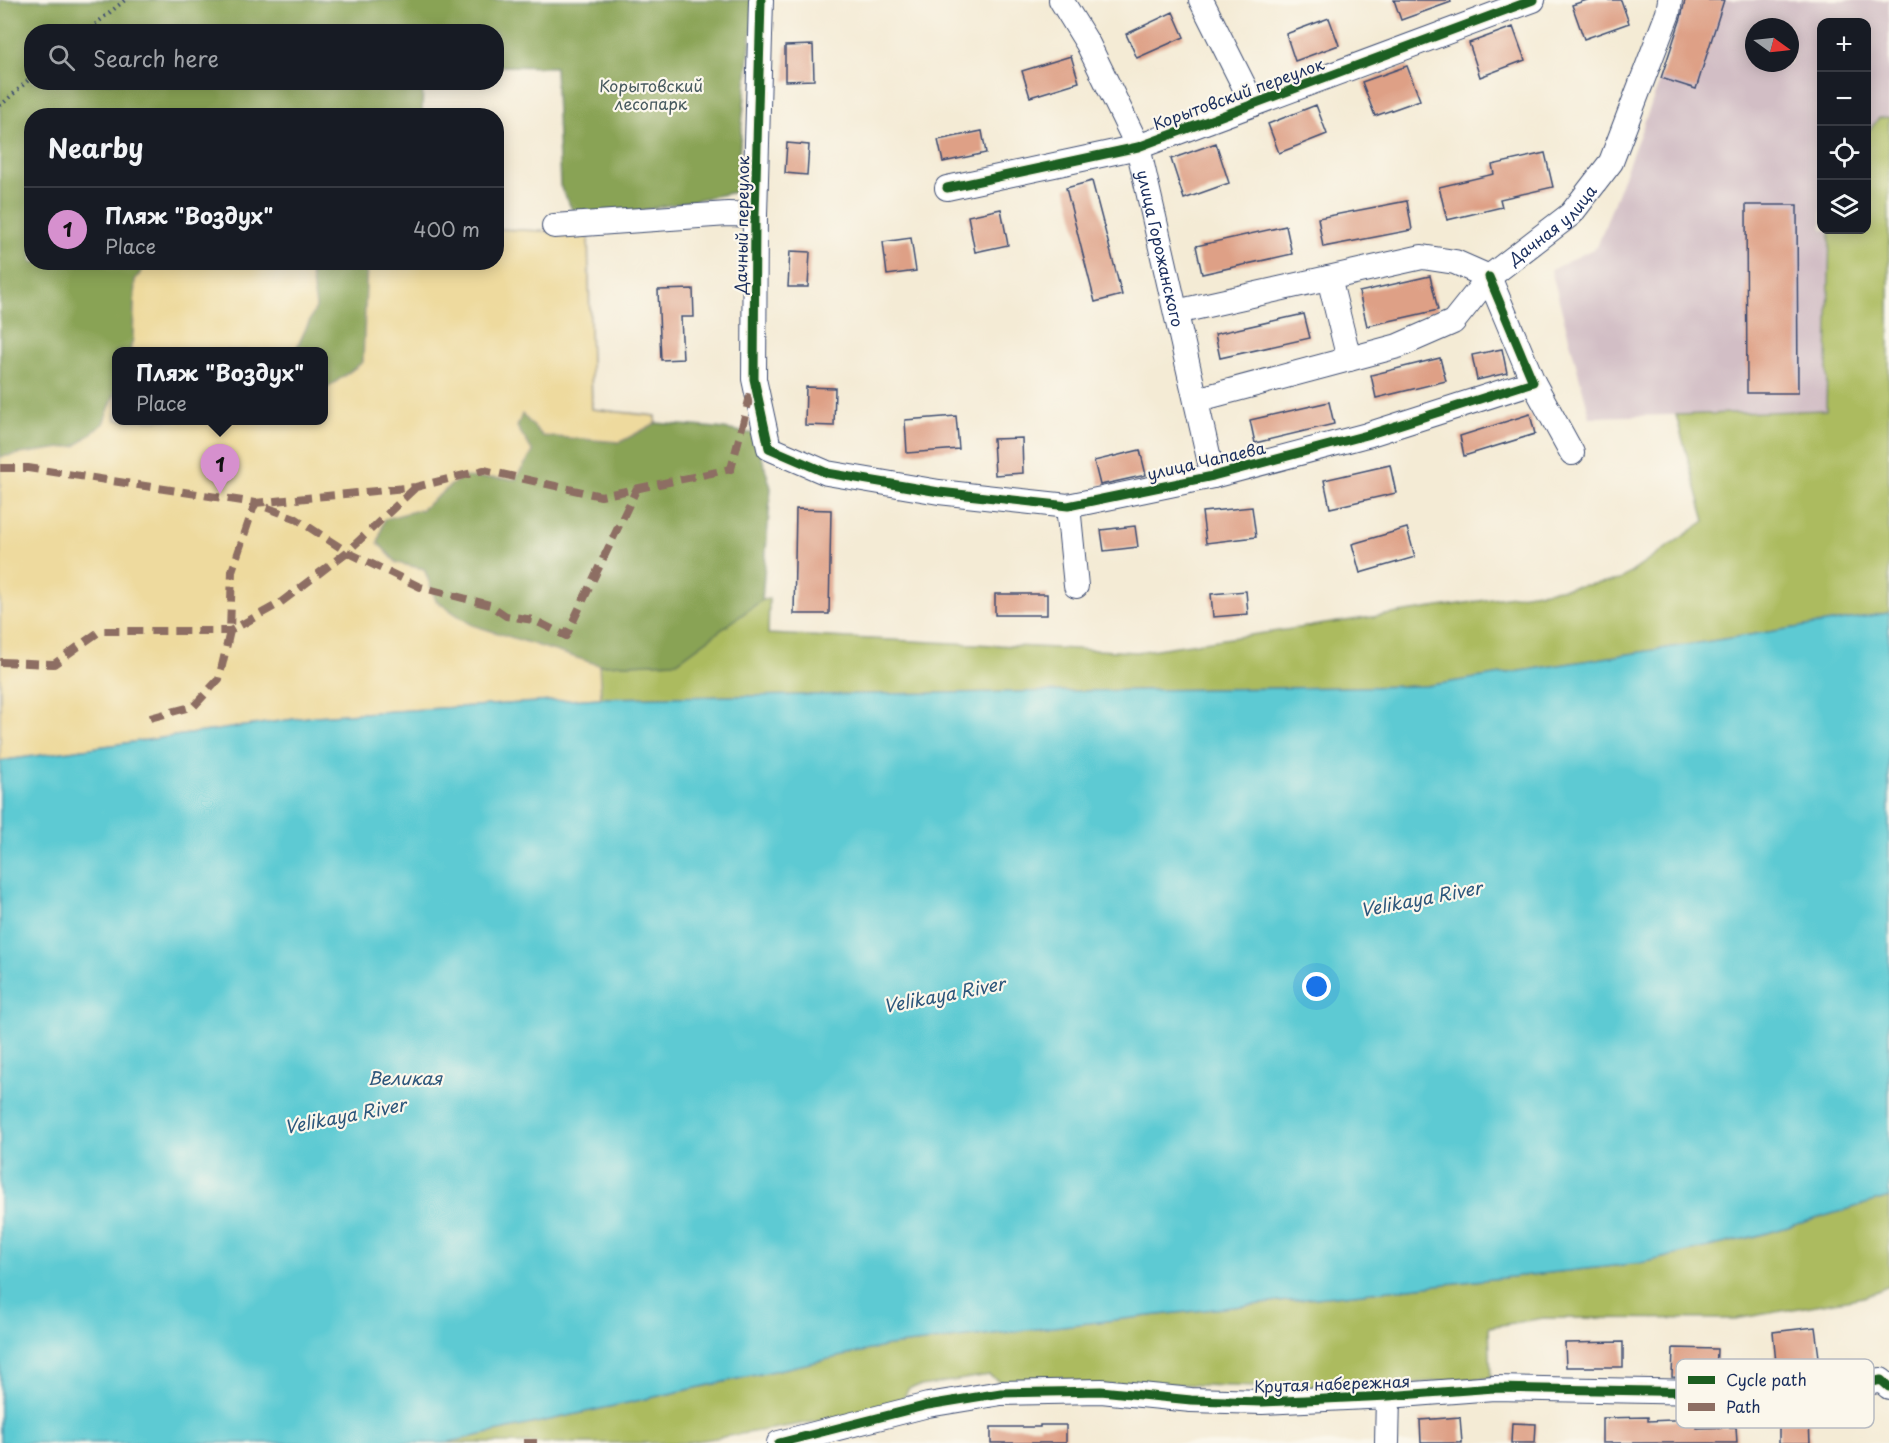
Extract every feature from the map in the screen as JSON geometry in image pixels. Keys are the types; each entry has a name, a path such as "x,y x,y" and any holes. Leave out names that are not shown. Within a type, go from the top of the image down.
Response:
{"street":[{"name":"Дачный переулок","path":"761,0 755,215 754,379 769,448"},
{"path":"1201,0 1253,104"},
{"name":"Корытовский переулок","path":"947,188 1138,147 1533,0"},
{"name":"Дачная улица","path":"1196,400 1398,346 1453,322 1489,277 1571,214 1611,162 1668,13 1670,0"},
{"name":"улица Горожанского","path":"1063,1 1088,44 1138,147 1213,477"},
{"path":"554,226 728,214 755,215"},
{"path":"1176,312 1422,257 1455,262 1489,277 1533,382 1572,453"},
{"path":"1329,278 1349,359"},
{"name":"улица Чапаева","path":"769,448 827,473 939,492 1068,506 1213,477 1367,435 1533,382"},
{"path":"1068,506 1076,586"},
{"name":"Крутая набережная","path":"1874,1382 1881,1380 1889,1387"},
{"name":"Крутая набережная","path":"779,1443 840,1435 928,1405 1001,1393 1101,1391 1191,1400 1262,1402 1494,1388 1676,1391"},
{"path":"1387,1443 1388,1396"}],"path":[{"path":"96,24 124,0"},
{"path":"0,106 24,84"}],"shaded area":[{"path":"1685,0 1889,0 1889,117 1879,118 1871,128 1871,18 1817,18 1817,234 1830,234 1826,411 1590,417 1551,270 1597,247 1661,78"}],"green space":[{"name":"Корытовский лесопарк","path":"0,0 752,0 753,18 735,192 605,218 572,209 560,186 555,67 504,66 504,24 24,24 24,90 423,90 422,108 24,108 24,270 143,270 135,280 131,347 112,347 112,401 103,424 76,446 0,457"},
{"path":"1889,117 1889,613 1426,686 601,698 599,665 677,662 762,600 769,599 768,634 1137,652 1620,580 1705,521 1676,415 1826,410 1830,234 1871,234 1871,128 1879,118"},
{"path":"310,270 367,270 363,362 328,388 328,347 297,347 316,307"},
{"path":"522,414 543,436 620,442 656,423 755,434 771,488 762,600 677,662 599,665 472,625 436,601 424,569 397,563 378,543 384,519 422,509 461,477 516,479 517,427"},
{"path":"1889,1197 1889,1286 1864,1297 1735,1319 1544,1318 1489,1327 1491,1378 1317,1389 1170,1384 1008,1387 989,1375 909,1388 898,1408 686,1443 444,1443 888,1346 1641,1263 1764,1234"}],"sand":[{"path":"504,229 588,233 592,409 656,416 656,423 620,442 543,436 522,414 517,427 533,452 515,479 461,477 422,509 384,519 378,543 397,563 424,569 436,601 472,625 599,665 601,698 315,716 0,761 0,457 76,446 103,424 112,401 112,425 328,425 328,388 363,362 367,270 504,270"},
{"path":"143,270 310,270 316,307 297,347 131,347 135,280"}],"water":[{"name":"Великая","path":"1889,613 1889,1197 1764,1234 1641,1263 888,1346 444,1443 0,1443 0,761 315,716 601,698 1426,686"}],"building":[{"path":"1394,0 1450,0 1451,2 1401,20"},
{"path":"1587,0 1621,0 1629,23 1584,39 1572,5"},
{"path":"1685,0 1724,0 1696,89 1661,78"},
{"path":"1173,12 1184,37 1137,58 1126,34"},
{"path":"1329,18 1339,45 1295,61 1286,34"},
{"path":"1513,27 1525,60 1480,77 1469,43"},
{"path":"813,45 814,80 785,81 785,46"},
{"path":"1071,56 1079,82 1030,97 1022,71"},
{"path":"1407,66 1420,100 1375,116 1362,82"},
{"path":"1316,105 1327,134 1279,153 1268,124"},
{"path":"982,131 986,153 943,162 938,140"},
{"path":"787,143 809,145 807,175 785,173"},
{"path":"1216,143 1229,183 1184,199 1171,159"},
{"path":"1545,153 1553,187 1500,199 1502,207 1447,220 1439,187 1494,174 1492,165"},
{"path":"1092,181 1122,295 1095,302 1066,188"},
{"path":"1407,201 1412,230 1323,247 1318,218"},
{"path":"1746,205 1797,205 1798,393 1747,393"},
{"path":"1001,209 1008,245 975,252 968,216"},
{"path":"1286,226 1292,254 1202,274 1196,246"},
{"path":"911,238 916,271 887,275 883,242"},
{"path":"790,251 810,252 808,287 788,287"},
{"path":"1430,276 1438,310 1367,326 1359,292"},
{"path":"693,289 694,317 681,317 683,359 661,360 658,290"},
{"path":"1304,314 1310,338 1220,358 1215,334"},
{"path":"1502,349 1507,373 1477,380 1472,355"},
{"path":"1440,358 1446,381 1376,398 1371,375"},
{"path":"806,387 835,388 834,426 805,425"},
{"path":"1329,402 1334,424 1255,443 1250,420"},
{"path":"1530,414 1535,434 1464,456 1460,436"},
{"path":"956,416 959,449 907,453 905,420"},
{"path":"1022,438 1023,473 995,475 993,439"},
{"path":"1140,450 1146,475 1100,485 1094,461"},
{"path":"1390,465 1396,493 1330,508 1324,480"},
{"path":"1252,507 1256,537 1206,543 1202,512"},
{"path":"796,509 831,510 829,614 794,614"},
{"path":"1135,526 1138,547 1104,551 1101,530"},
{"path":"1407,528 1415,557 1360,573 1352,544"},
{"path":"1246,591 1248,614 1213,617 1211,594"},
{"path":"995,594 1047,594 1047,615 995,615"},
{"path":"1815,1327 1819,1357 1776,1359 1773,1332"},
{"path":"1623,1342 1623,1367 1566,1367 1565,1343"},
{"path":"1673,1348 1717,1349 1717,1359 1676,1359 1676,1377 1672,1377"},
{"path":"1460,1417 1462,1443 1421,1443 1420,1420"},
{"path":"1648,1417 1648,1421 1676,1420 1676,1428 1736,1428 1737,1443 1602,1443 1602,1418"},
{"path":"1512,1423 1536,1424 1535,1443 1511,1443"},
{"path":"1040,1425 1066,1425 1066,1443 991,1443 991,1427 1040,1427"},
{"path":"1779,1428 1809,1428 1810,1443 1779,1443"}],"marked path":[{"path":"0,468 28,468 255,503 416,487 484,470 601,496 731,469 753,385"},
{"path":"0,662 54,664 100,631 230,631 280,603 347,552 416,487"},
{"path":"150,718 194,706 219,679 230,631 232,571 255,503 295,518 347,552 420,587 490,605 506,616 534,620 566,636 637,488"},
{"path":"523,1443 537,1443"}],"cycle path":[{"path":"761,0 755,215 754,379 769,448 827,473 939,492 1068,506 1213,476 1367,435 1533,382 1489,277"},
{"path":"947,188 1138,147 1533,0"},
{"path":"1874,1382 1881,1380 1889,1387"},
{"path":"779,1443 928,1405 1001,1393 1101,1391 1191,1400 1262,1402 1494,1388 1676,1391"}],"place":[{"name":"Пляж \"Воздух\"","path":"220,494"}],"water label":[{"name":"Velikaya River","path":"1421,898"},
{"name":"Velikaya River","path":"944,994"},
{"name":"Velikaya River","path":"345,1115"}]}
